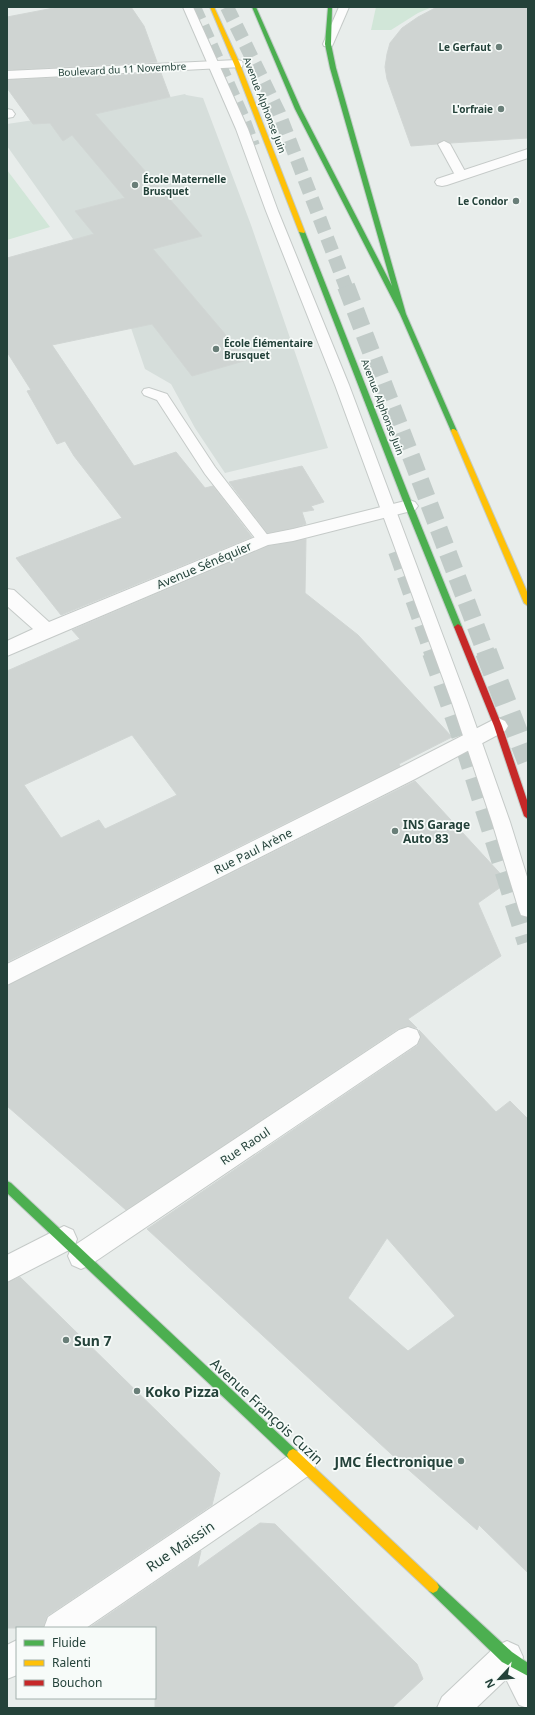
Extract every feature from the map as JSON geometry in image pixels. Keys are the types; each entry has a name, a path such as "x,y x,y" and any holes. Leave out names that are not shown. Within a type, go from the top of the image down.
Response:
{"main road":[{"name":"Avenue Alphonse Juin","path":"212,7 237,64 409,506 498,726 528,816"},
{"path":"254,7 298,110 403,314 528,603"},
{"path":"330,7 328,44 333,68 403,314"},
{"name":"Avenue François Cuzin","path":"7,1186 301,1464 518,1663 528,1686"}],"street":[{"name":"Boulevard du 11 Novembre","path":"7,75 237,64"},
{"path":"442,182 528,153"},
{"name":"Avenue Sénéquier","path":"7,649 47,630 264,540 409,506"},
{"path":"7,595 47,630"},
{"name":"Rue Paul Arène","path":"7,975 408,773 498,726"},
{"name":"Rue Raoul","path":"7,1269 72,1248 408,1036"},
{"name":"Rue Maissin","path":"60,1627 301,1464"},
{"path":"7,1663 16,1657"},
{"path":"453,1708 518,1663"}],"lane":[{"path":"188,7 242,129 272,211 342,385 457,695 528,910"},
{"path":"328,44 344,7"},
{"path":"444,144 461,175"},
{"path":"149,392 162,397 186,438 227,495 264,540"},
{"path":"518,1663 528,1696"}],"shaded area":[{"path":"185,94 203,98 251,225 328,448 225,473 195,428 171,384 145,369 131,328 119,301 7,146 7,124 122,107"}],"green space":[{"path":"376,7 432,7 418,13 391,30 371,30"},
{"path":"7,170 50,227 7,240"}],"building":[{"path":"59,7 131,7 144,26 157,62 7,70 7,17"},
{"path":"437,7 528,7 528,138 451,143 443,140 437,144 411,146 387,79 385,67 387,54 390,43 402,28 418,17"},
{"path":"161,73 170,97 95,114 202,236 153,249 247,360 192,376 152,324 52,345 134,466 176,452 205,488 213,486 252,537 61,615 16,558 122,518 74,456 65,441 57,444 27,391 31,390 7,352 7,258 94,234 75,211 125,198 72,135 63,141 50,123 33,124 7,88 7,80"},
{"path":"302,466 324,502 311,506 314,510 302,512 306,524 267,533 229,482"},
{"path":"306,539 305,593 358,635 452,737 399,764 400,766 7,962 7,671 80,639 72,630 268,546","holes":["132,735 177,795 105,829 99,820 61,838 24,785"]},
{"path":"415,781 508,882 478,903 501,956 408,1019 417,1028 408,1026 398,1029 126,1210 7,1106 7,986"},
{"path":"419,1030 496,1112 510,1101 528,1119 528,1573 479,1525 477,1530 402,1464 147,1229 418,1045 421,1038","holes":["387,1238 455,1316 408,1351 348,1298"]},
{"path":"20,1277 220,1473 212,1505 47,1616 43,1627 7,1628 7,1283"},
{"path":"260,1523 275,1524 417,1664 423,1679 392,1708 155,1708 156,1627 90,1627 201,1551 197,1568"}],"tunnel":[{"path":"194,7 242,116 253,146"},
{"path":"227,7 279,113 346,287"},
{"path":"346,286 486,653"},
{"path":"397,551 433,653"},
{"path":"433,652 466,746 528,942"},
{"path":"486,652 528,761"}],"traffic: fast":[{"path":"254,7 298,109 403,314"},
{"path":"330,7 328,44 333,68 403,314 454,431"},
{"path":"302,232 458,627"},
{"path":"7,1186 293,1455"},
{"path":"433,1587 507,1657 528,1670"}],"traffic: slow":[{"path":"212,7 237,64 302,232"},
{"path":"454,431 528,603"},
{"path":"293,1455 433,1587"}],"traffic: jam":[{"path":"458,627 498,726 528,816"}],"place":[{"name":"Le Gerfaut","path":"499,47"},
{"name":"L'orfraie","path":"501,109"},
{"name":"École Maternelle Brusquet","path":"135,185"},
{"name":"Le Condor","path":"516,201"},
{"name":"École Élémentaire Brusquet","path":"216,349"},
{"name":"INS Garage Auto 83","path":"395,831"},
{"name":"Sun 7","path":"66,1340"},
{"name":"Koko Pizza","path":"137,1391"},
{"name":"JMC Électronique","path":"461,1461"}]}
